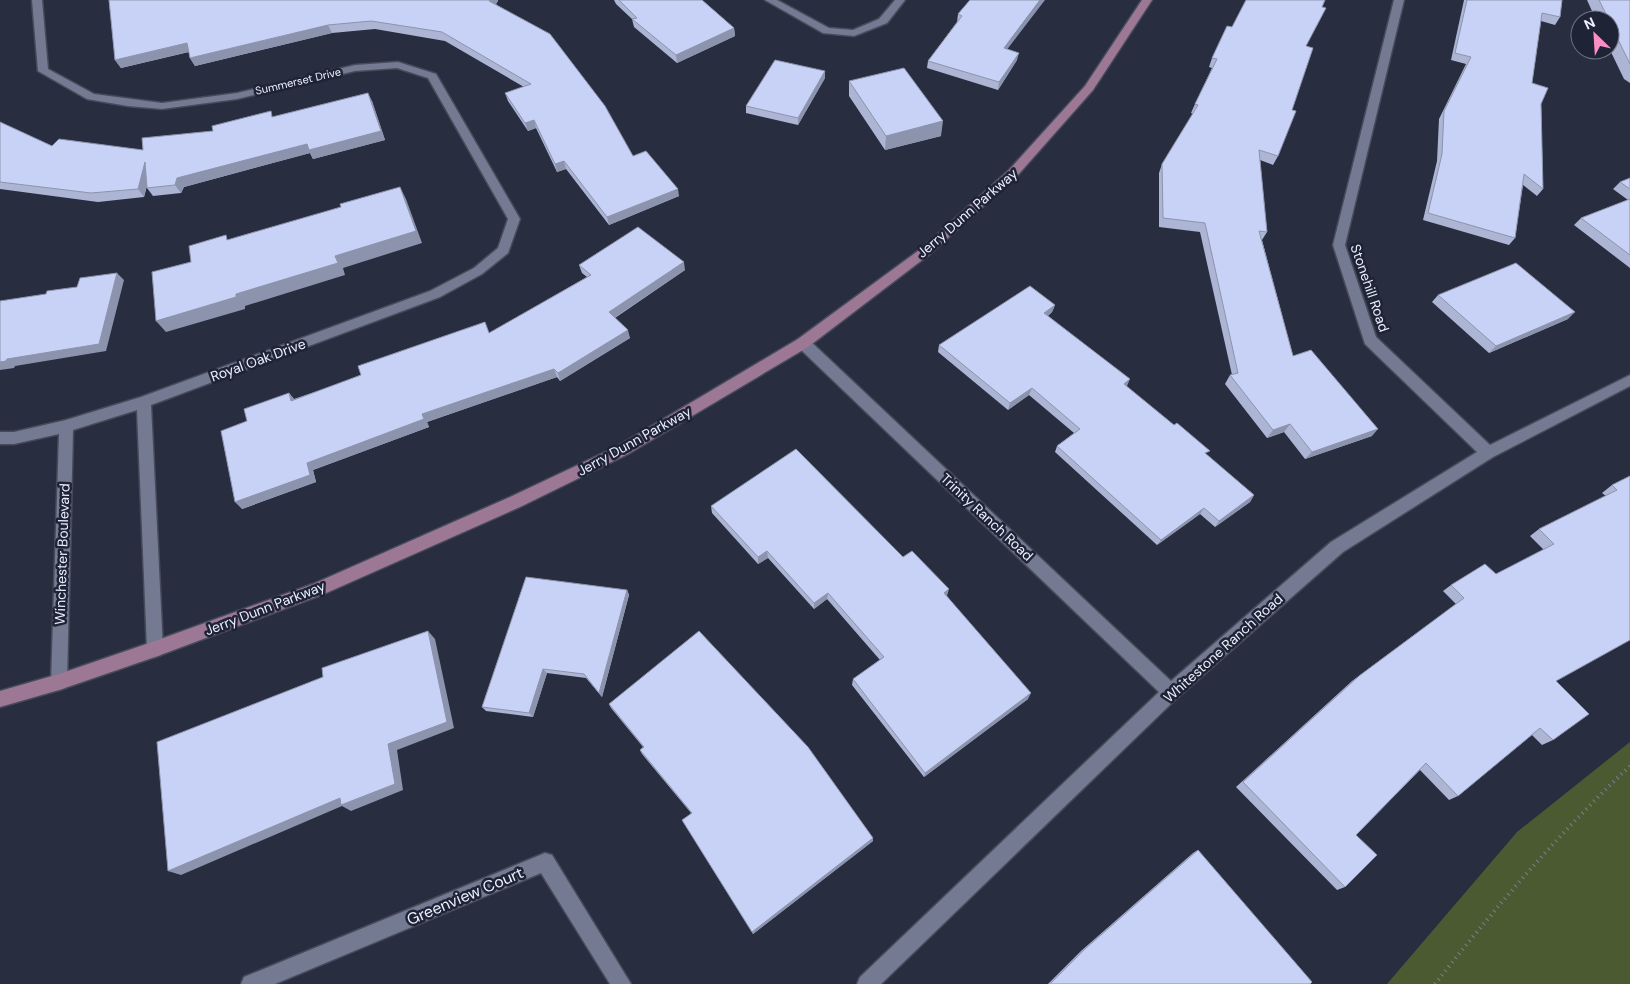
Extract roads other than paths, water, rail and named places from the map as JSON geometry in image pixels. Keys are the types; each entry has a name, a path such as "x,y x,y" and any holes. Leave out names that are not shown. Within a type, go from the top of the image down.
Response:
{"street":[{"name":"Summerset Drive","path":"37,0 43,71 91,96 128,103 162,106 237,96 355,68 398,65 432,76 514,220 504,250"},
{"path":"770,0 828,31 854,33 883,21 900,0"},
{"name":"Jerry Dunn Parkway","path":"0,699 58,682 155,649 318,589 515,502 623,450 803,343 926,251 1013,174 1089,88 1147,0"},
{"name":"Stonehill Road","path":"1399,0 1339,244 1370,340 1488,453"},
{"name":"Royal Oak Drive","path":"0,438 14,438 66,426 144,402 435,294 478,270 504,250"},
{"name":"Trinity Ranch Road","path":"803,343 1171,692"},
{"name":"Whitestone Ranch Road","path":"867,984 1171,692 1337,547 1488,453 1630,380"},
{"path":"144,402 155,649"},
{"name":"Winchester Boulevard","path":"58,682 66,426"},
{"name":"Greenview Court","path":"251,984 545,862 621,984"}]}
